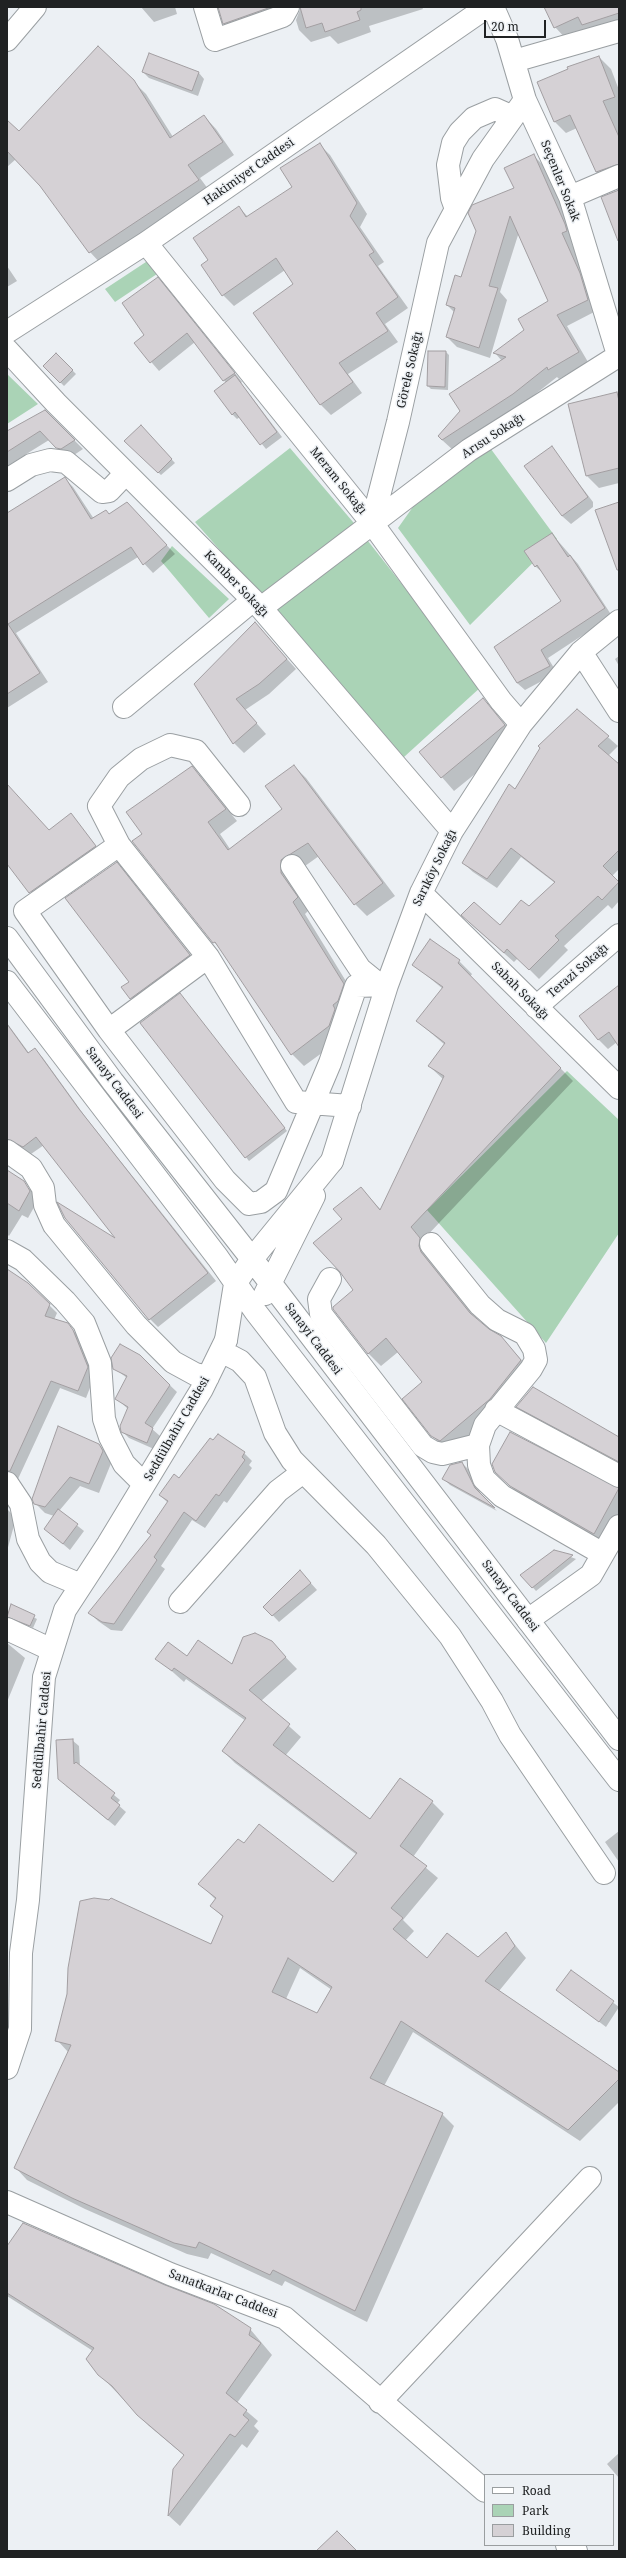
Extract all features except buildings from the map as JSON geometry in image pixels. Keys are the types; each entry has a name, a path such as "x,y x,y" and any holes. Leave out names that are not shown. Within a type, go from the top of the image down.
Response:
{"street":[{"path":"7,40 35,7"},
{"path":"204,7 216,40 283,16 288,7"},
{"name":"Hakimiyet Caddesi","path":"7,332 146,243 487,7"},
{"name":"Seçenler Sokak","path":"493,7 514,60 526,100 570,197 619,357"},
{"path":"514,60 619,31"},
{"name":"Görele Sokağı","path":"372,523 398,422 438,243 483,159 526,100"},
{"path":"456,209 452,198 448,165 454,142 460,132 474,118 495,109 513,117"},
{"path":"570,197 619,176"},
{"name":"Meram Sokağı","path":"146,243 372,523 501,701 521,724"},
{"name":"Kamber Sokağı","path":"7,350 257,605 452,831"},
{"name":"Arısu Sokağı","path":"372,523 469,450 619,357"},
{"path":"7,480 31,465 50,460 66,462 102,492 109,491 126,473"},
{"path":"124,707 257,605 372,523"},
{"name":"Sarıköy Sokağı","path":"332,1161 350,1106 384,985 421,893 452,831 521,724 581,652 619,621"},
{"path":"581,652 619,711"},
{"path":"239,806 196,751 170,745 141,759 119,777 100,806 119,845 208,957 296,1102 350,1106"},
{"path":"119,845 25,911 104,1022 225,1180 249,1204 261,1202 276,1191 330,1063 356,986 384,985"},
{"path":"292,866 360,969 384,985"},
{"name":"Sabah Sokağı","path":"421,893 619,1088"},
{"name":"Terazi Sokağı","path":"536,1007 619,935"},
{"name":"Sanayi Caddesi","path":"7,938 76,1032 252,1259 619,1739"},
{"path":"76,1032 104,1022 208,957"},
{"name":"Sanayi Caddesi","path":"7,982 255,1311 619,1780"},
{"path":"7,1151 31,1168 43,1188 44,1205 54,1225 136,1325 173,1362 195,1374 208,1377"},
{"path":"224,1345 235,1284 252,1259 332,1161"},
{"path":"224,1345 255,1311 271,1284 332,1161"},
{"path":"431,1244 480,1305 498,1320 525,1334 534,1349 536,1360 531,1370 496,1410 485,1426 478,1445 480,1471 489,1486 502,1496 603,1554"},
{"path":"7,1252 23,1260 65,1301 84,1323 100,1363 104,1419 110,1437 124,1464 144,1484"},
{"path":"330,1279 319,1299 321,1314 423,1446 433,1452 442,1454 478,1445"},
{"path":"224,1345 255,1377 275,1433 303,1472 376,1545 427,1605 472,1668 510,1735 604,1873"},
{"name":"Seddülbahir Caddesi","path":"7,2068 20,2029 14,1952 28,1900 44,1677 52,1650 65,1610 144,1484 208,1377 224,1345"},
{"path":"496,1410 619,1476"},
{"path":"180,1602 278,1491 303,1472"},
{"path":"7,1483 20,1504 28,1539 40,1562 50,1572 81,1585"},
{"path":"528,1620 590,1575 619,1526"},
{"path":"7,1629 52,1650"},
{"path":"380,2402 590,2178"},
{"name":"Sanatkarlar Caddesi","path":"7,2202 170,2274 285,2318 380,2402 484,2490"}],"green space":[{"path":"149,260 160,272 115,302 105,289"},
{"path":"7,374 38,404 7,424"},
{"path":"488,445 557,539 470,625 398,528 415,504"},
{"path":"290,448 353,522 482,686 404,757 195,522"},
{"path":"172,546 229,599 209,618 161,561"},
{"path":"567,1071 619,1120 619,1233 546,1343 427,1210"}]}
